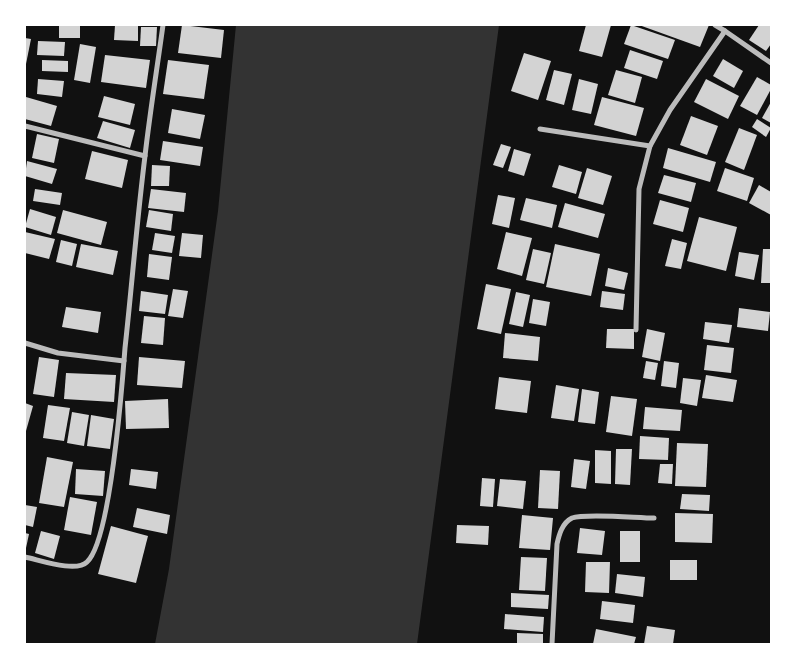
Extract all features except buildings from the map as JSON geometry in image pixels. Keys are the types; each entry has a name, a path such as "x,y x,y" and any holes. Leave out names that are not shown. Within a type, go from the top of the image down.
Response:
{"street":[{"path":"25,557 77,567 86,564 91,557 106,508 114,456 145,156 163,25"},
{"path":"715,25 771,63"},
{"path":"636,330 639,189 650,146 670,110 726,31"},
{"path":"25,126 145,156"},
{"path":"540,129 650,146"},
{"path":"25,343 58,353 124,361"},
{"path":"552,644 557,544 561,530 571,518 586,516 654,518"}],"shaded area":[{"path":"236,25 499,25 417,644 155,644 169,569 218,211"}]}
